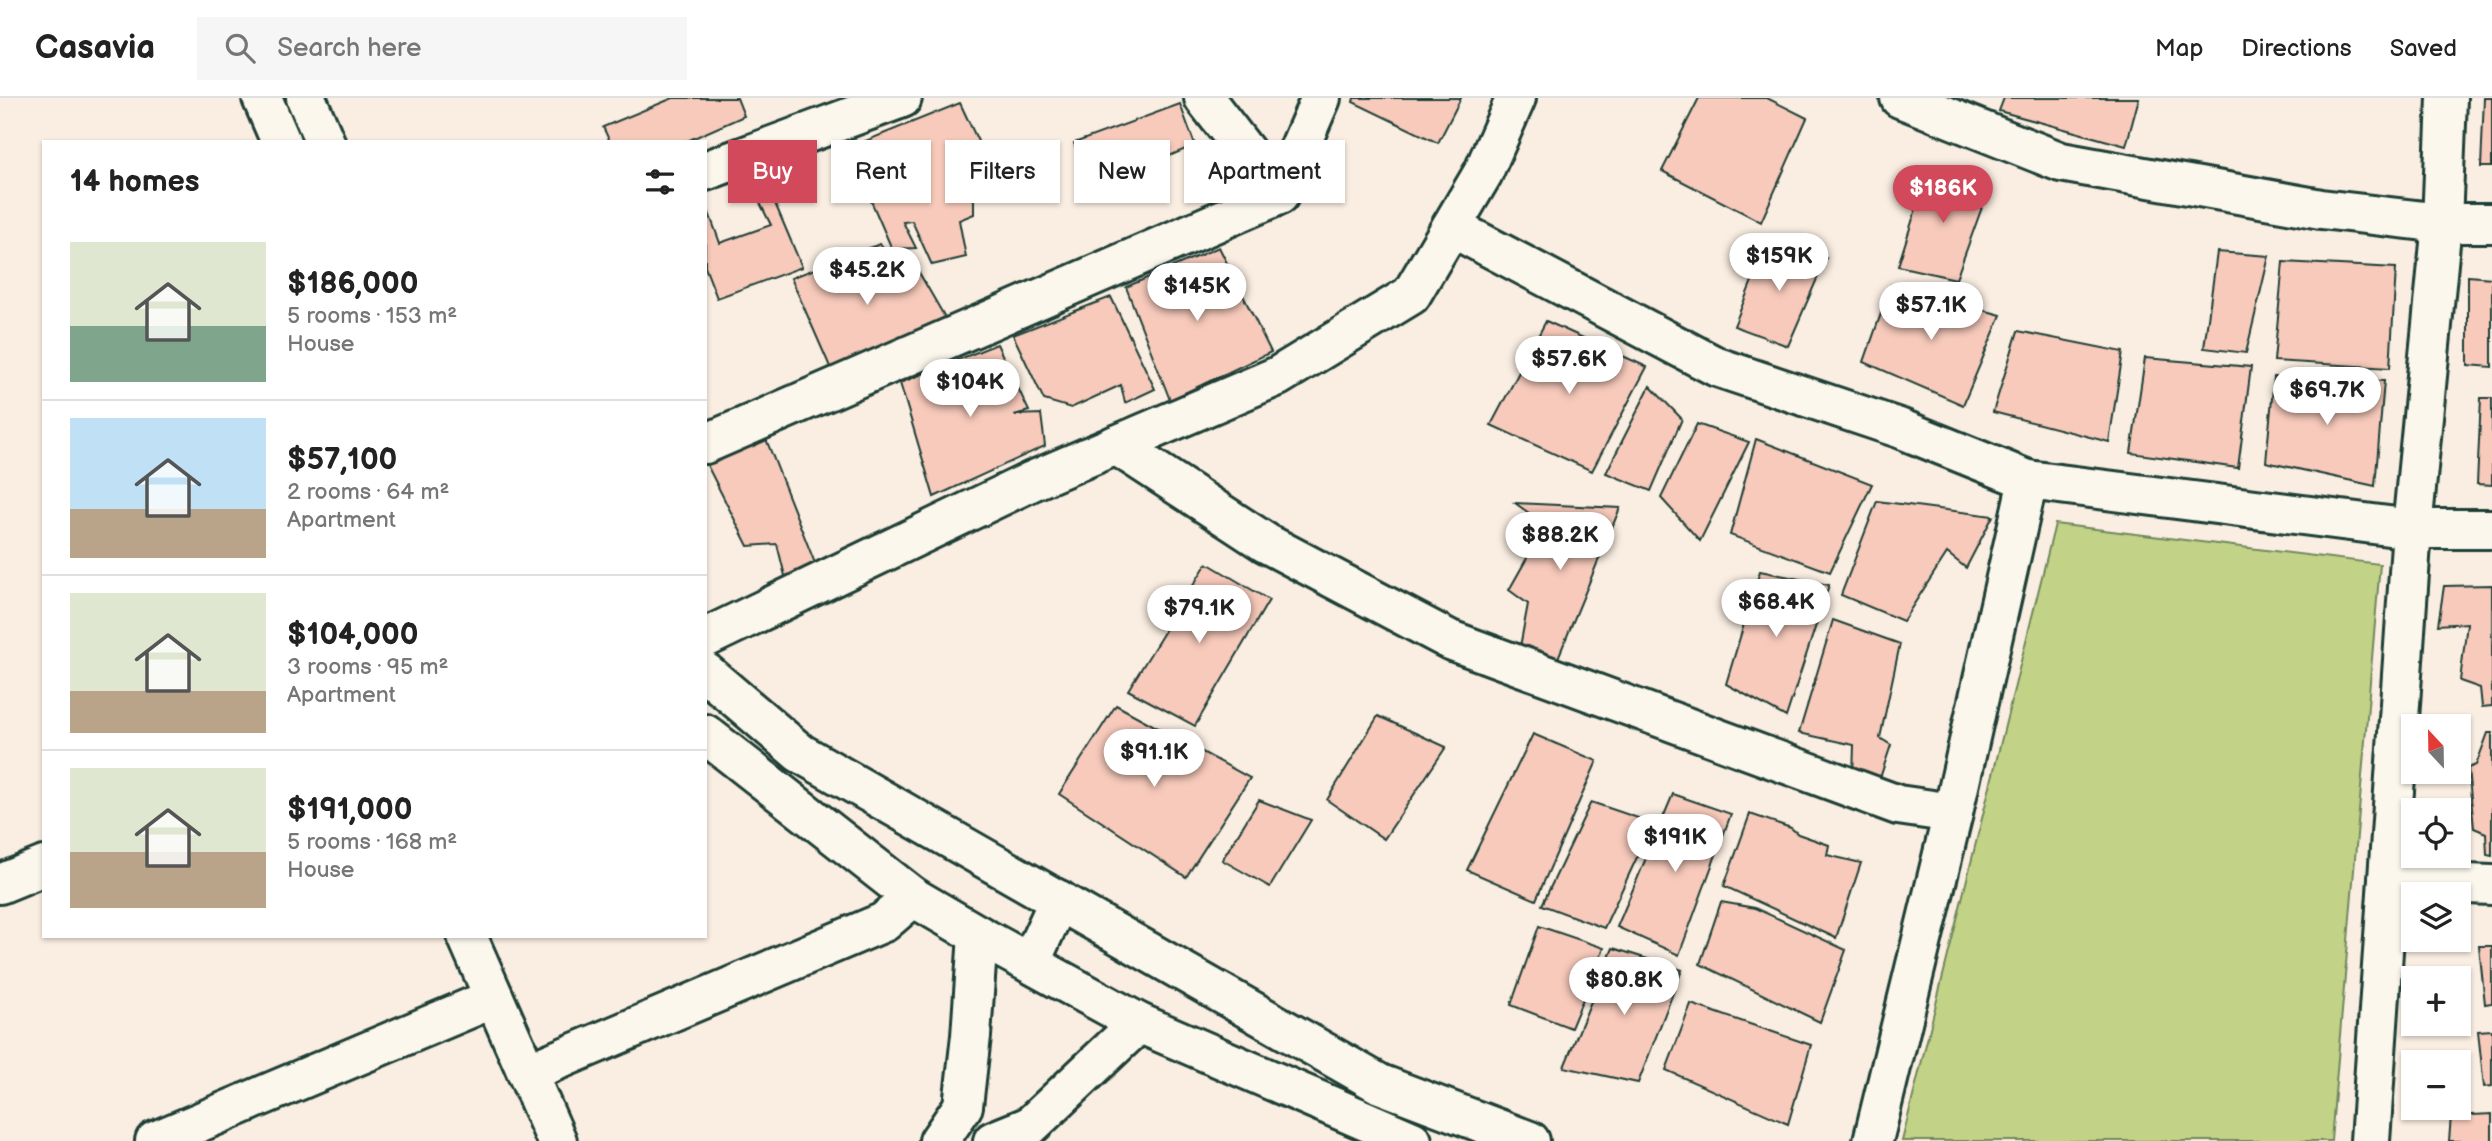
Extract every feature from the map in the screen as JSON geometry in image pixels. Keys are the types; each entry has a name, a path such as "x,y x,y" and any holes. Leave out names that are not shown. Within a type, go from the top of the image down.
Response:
{"street":[{"path":"262,98 280,140"},
{"path":"306,98 324,140"},
{"path":"707,170 902,98"},
{"path":"1204,98 1236,140"},
{"path":"1303,140 1321,98"},
{"path":"707,637 1032,481 1278,376 1412,295 1483,173 1516,98"},
{"path":"1900,98 2061,162 2321,209 2442,223 2492,223"},
{"path":"2370,1141 2412,529 2442,223 2447,98"},
{"path":"707,443 1261,203"},
{"path":"1451,227 1717,367 1899,428 2028,480 2412,529 2492,529"},
{"path":"1116,445 1266,543 1450,640 1898,805 1954,813"},
{"path":"1873,1141 1954,813 2028,480"},
{"path":"707,674 800,753 1380,1084 1530,1141"},
{"path":"707,736 913,897 978,935 1139,1023 1412,1141"},
{"path":"0,884 42,867"},
{"path":"2388,881 2492,884"},
{"path":"527,1073 884,922 913,897"},
{"path":"1030,963 1059,900"},
{"path":"939,1141 963,1106 978,935"},
{"path":"468,938 556,1141"},
{"path":"155,1141 495,998"},
{"path":"993,1141 1033,1133 1139,1023"}],"green space":[{"path":"2055,524 2380,564 2331,1141 1902,1141"}],"building":[{"path":"673,98 737,98 744,116 690,140 609,140 603,127"},
{"path":"1354,98 1461,98 1438,143 1353,102"},
{"path":"1699,98 1767,98 1807,118 1761,222 1662,171"},
{"path":"2004,98 2139,98 2126,146 1999,111"},
{"path":"2484,98 2492,98 2492,167 2481,167"},
{"path":"960,103 977,140 945,140 945,203 974,203 974,214 959,220 966,257 932,265 912,221 903,222 916,248 892,249 872,203 931,203 931,140 868,140"},
{"path":"1180,104 1193,140 1184,140 1184,150 1170,156 1170,140 1082,140"},
{"path":"1928,171 1989,188 1956,279 1898,266"},
{"path":"760,203 775,203 802,267 717,298 707,272 707,207 720,243 771,225"},
{"path":"1768,241 1826,258 1788,346 1734,326"},
{"path":"880,244 894,262 910,257 950,326 834,376 791,278"},
{"path":"1219,247 1271,352 1170,400 1126,287"},
{"path":"2217,252 2269,256 2246,353 2204,348"},
{"path":"2283,262 2396,268 2390,368 2274,361"},
{"path":"2468,276 2492,278 2492,367 2468,365"},
{"path":"1891,285 2001,315 1963,405 1864,362"},
{"path":"1111,297 1155,389 1125,403 1121,385 1071,408 1044,400 1013,335"},
{"path":"1546,321 1647,367 1592,471 1491,425"},
{"path":"2018,331 2123,352 2109,442 1993,412"},
{"path":"997,344 1029,411 1014,415 1041,414 1045,446 934,497 900,383"},
{"path":"2145,358 2251,367 2238,468 2131,453"},
{"path":"2274,377 2384,381 2375,486 2266,462"},
{"path":"1650,386 1682,419 1651,491 1606,473"},
{"path":"2481,398 2492,398 2492,485 2477,484"},
{"path":"1697,424 1749,442 1700,541 1661,498"},
{"path":"766,439 818,571 786,580 777,544 748,546 707,465"},
{"path":"1756,439 1872,484 1830,572 1730,535"},
{"path":"1877,501 1993,516 1966,568 1947,553 1903,621 1841,595"},
{"path":"1515,503 1620,508 1556,663 1520,647 1528,604 1509,590 1549,519 1533,516"},
{"path":"1207,563 1269,600 1195,726 1128,690"},
{"path":"1760,571 1829,585 1786,717 1726,684"},
{"path":"2492,585 2492,706 2482,707 2480,688 2460,681 2467,623 2438,625 2444,586"},
{"path":"1833,620 1900,644 1880,738 1891,745 1880,778 1853,777 1854,745 1799,733"},
{"path":"1116,705 1250,778 1186,877 1059,794"},
{"path":"1378,716 1446,747 1384,839 1327,800"},
{"path":"2488,733 2492,733 2492,856 2487,855 2486,833 2474,828 2470,784 2471,767 2476,765"},
{"path":"1533,734 1597,761 1536,900 1467,870"},
{"path":"1673,794 1731,814 1679,955 1617,927"},
{"path":"1259,800 1311,820 1270,887 1222,860"},
{"path":"1591,802 1653,823 1604,928 1542,905"},
{"path":"1750,814 1829,845 1827,855 1861,863 1836,938 1724,886"},
{"path":"1721,902 1755,908 1846,950 1820,1022 1700,964"},
{"path":"1539,926 1604,948 1571,1028 1511,1005"},
{"path":"2479,946 2492,946 2492,1003 2485,1004"},
{"path":"1613,948 1682,970 1638,1083 1564,1067"},
{"path":"1691,1004 1811,1045 1788,1124 1666,1070"},
{"path":"2492,1030 2492,1086 2484,1087 2478,1031"},
{"path":"2492,1114 2492,1141 2449,1141 2451,1120 2471,1120 2471,1115"}]}
